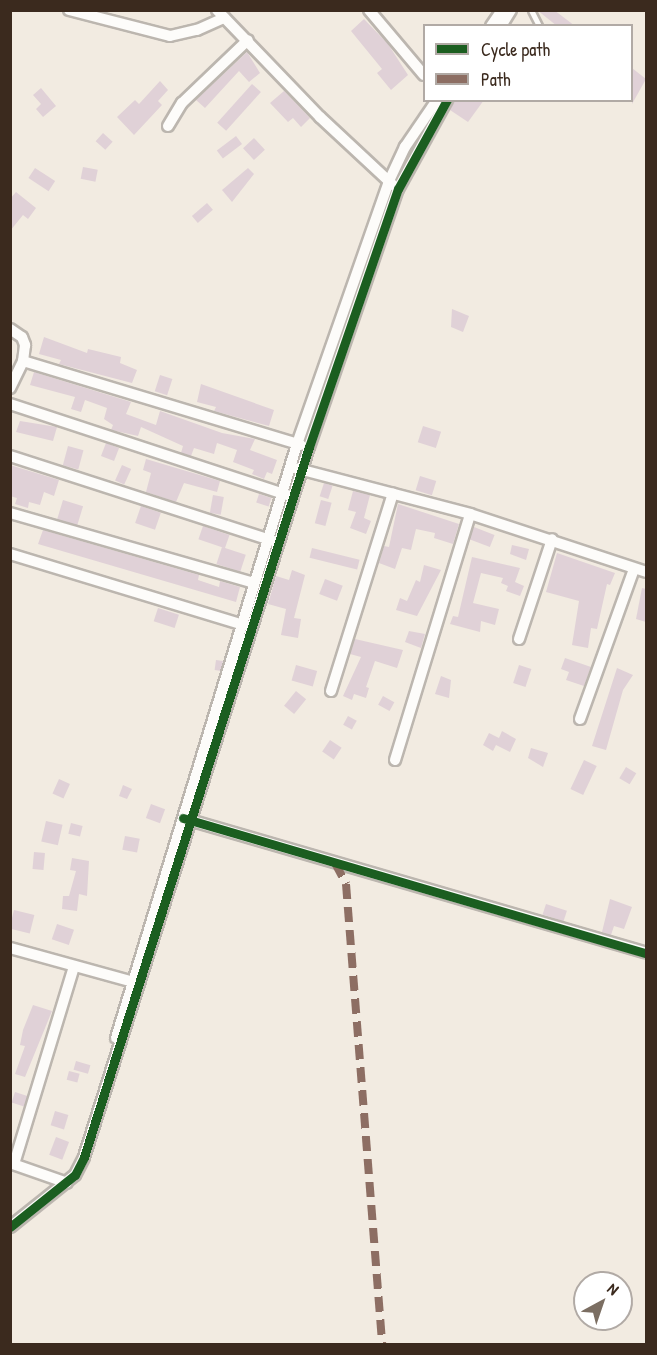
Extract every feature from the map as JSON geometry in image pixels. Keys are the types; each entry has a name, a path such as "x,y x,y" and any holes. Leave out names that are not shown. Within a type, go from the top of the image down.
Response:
{"street":[{"path":"69,10 170,36 197,30 220,14 248,40 320,117 398,189"},
{"path":"369,10 423,74"},
{"path":"492,24 502,10"},
{"path":"502,24 511,10"},
{"path":"168,126 182,103 248,40"},
{"path":"296,468 297,444 388,181 405,147 436,102"},
{"path":"10,1227 67,1183 80,1165 296,468 309,447 398,189 446,102"},
{"path":"10,329 22,337 25,345 23,361 10,388"},
{"path":"23,361 309,447"},
{"path":"10,404 287,496"},
{"path":"10,456 272,541"},
{"path":"296,468 470,514 552,539 646,572"},
{"path":"331,691 393,493"},
{"path":"10,513 254,583"},
{"path":"394,760 470,514"},
{"path":"519,639 552,539"},
{"path":"187,819 244,625 254,583 272,541"},
{"path":"10,554 244,625"},
{"path":"580,719 634,569"},
{"path":"187,819 646,953"},
{"path":"10,948 136,983"},
{"path":"67,1183 12,1163 74,966"}],"lane":[{"path":"531,10 538,24"}],"building":[{"path":"537,10 554,10 572,24 554,24"},
{"path":"364,19 388,44 408,75 391,90 377,73 382,69 351,31"},
{"path":"247,52 260,73 249,82 239,71 205,108 196,100"},
{"path":"633,69 646,79 632,104 633,102"},
{"path":"160,81 168,90 158,101 162,105 134,135 117,117 135,100 139,104"},
{"path":"252,84 261,92 226,131 217,123"},
{"path":"41,88 56,106 43,117 36,109 41,104 33,95"},
{"path":"284,91 310,118 301,127 293,118 288,122 270,103"},
{"path":"453,102 483,102 468,122 450,110"},
{"path":"103,133 113,142 105,150 96,141"},
{"path":"236,136 242,144 223,158 217,150"},
{"path":"254,138 265,150 254,160 243,148"},
{"path":"83,167 98,170 95,182 81,179"},
{"path":"35,168 55,181 49,191 28,178"},
{"path":"248,168 254,174 232,202 222,190"},
{"path":"16,192 36,208 28,219 23,215 10,231 10,199"},
{"path":"207,203 213,210 198,223 192,216"},
{"path":"452,309 469,316 463,332 451,327"},
{"path":"44,337 87,353 88,349 121,357 120,363 137,370 132,383 59,364 61,360 39,354"},
{"path":"34,372 131,402 126,414 156,425 160,411 222,433 255,439 250,450 277,460 272,474 267,472 264,479 252,474 254,470 233,462 237,450 217,443 214,454 194,448 191,456 181,453 183,446 141,427 138,436 111,430 113,425 104,419 107,408 85,400 81,412 71,409 75,397 30,385"},
{"path":"160,375 172,379 167,395 155,391"},
{"path":"201,384 274,410 269,426 214,411 216,407 197,402"},
{"path":"20,421 57,427 53,441 16,432"},
{"path":"423,426 441,432 436,448 418,442"},
{"path":"106,443 119,448 114,461 101,456"},
{"path":"68,446 83,450 78,469 63,465"},
{"path":"146,459 220,481 217,492 184,483 176,502 146,492 151,473 143,470"},
{"path":"10,465 59,480 54,496 44,492 40,505 29,502 28,508 15,504 17,498 10,496"},
{"path":"122,465 131,469 124,485 115,481"},
{"path":"420,476 436,481 432,495 416,490"},
{"path":"324,483 333,486 328,499 320,496"},
{"path":"353,491 370,495 364,518 371,521 366,534 350,528 356,512 348,510"},
{"path":"259,494 271,498 269,507 256,503"},
{"path":"213,495 224,497 221,515 210,513"},
{"path":"63,500 83,506 77,525 57,519"},
{"path":"321,500 332,503 325,526 315,523"},
{"path":"398,504 459,524 453,544 434,538 435,533 416,529 411,550 402,548 395,569 379,563 384,546 389,547"},
{"path":"141,506 161,513 155,530 135,523"},
{"path":"203,526 229,535 225,548 198,539"},
{"path":"474,527 495,535 490,547 469,539"},
{"path":"43,530 199,575 198,580 219,587 220,581 240,587 236,602 38,544"},
{"path":"512,545 529,549 526,560 510,554"},
{"path":"222,547 246,555 240,572 216,564"},
{"path":"312,548 360,560 357,570 310,558"},
{"path":"557,553 615,573 610,585 607,584 597,629 591,628 588,648 572,645 579,601 546,592"},
{"path":"472,557 520,568 515,582 524,586 520,596 506,591 508,586 501,583 503,578 481,573 473,603 499,609 495,625 481,621 480,632 450,624 453,616 458,617"},
{"path":"424,565 441,570 417,616 396,610 400,598 407,601 416,580 420,582"},
{"path":"292,570 305,575 294,618 301,619 298,638 281,635 286,609 268,604 276,576 289,580"},
{"path":"325,579 343,586 337,601 319,594"},
{"path":"642,588 646,589 646,622 636,619"},
{"path":"158,608 179,615 175,628 154,621"},
{"path":"409,631 425,634 421,648 405,642"},
{"path":"355,639 403,650 397,668 375,661 366,687 369,688 366,698 354,694 352,700 343,696 361,657 350,654"},
{"path":"565,658 591,667 584,686 566,680 569,672 561,669"},
{"path":"216,660 223,661 222,671 215,670"},
{"path":"296,665 317,671 313,686 292,680"},
{"path":"519,665 531,669 525,687 513,683"},
{"path":"617,668 633,675 623,690 606,750 592,746"},
{"path":"441,676 451,680 449,698 435,694"},
{"path":"296,691 306,699 294,714 284,706"},
{"path":"383,696 394,702 390,711 378,705"},
{"path":"348,716 357,721 352,730 343,725"},
{"path":"502,731 516,739 510,752 496,745 493,751 483,745 489,733 499,738"},
{"path":"330,740 342,748 334,759 322,752"},
{"path":"531,748 548,753 543,767 528,758"},
{"path":"584,760 597,766 583,795 570,789"},
{"path":"626,767 636,773 630,784 619,778"},
{"path":"59,779 70,784 63,798 52,794"},
{"path":"123,785 132,789 127,799 119,796"},
{"path":"151,804 165,809 160,823 146,818"},
{"path":"46,821 63,825 58,845 41,841"},
{"path":"71,823 83,826 80,837 68,834"},
{"path":"125,836 140,839 137,853 122,850"},
{"path":"34,852 45,853 43,870 33,869"},
{"path":"72,858 89,861 87,896 79,894 77,911 62,909 63,896 69,896 76,871 70,870"},
{"path":"610,899 632,907 624,929 614,926 611,935 602,932"},
{"path":"546,904 567,911 564,921 543,914"},
{"path":"14,910 34,915 30,934 10,929"},
{"path":"57,924 74,930 69,945 52,939"},
{"path":"33,1005 52,1011 25,1077 15,1074 25,1046 20,1045 23,1030"},
{"path":"76,1061 90,1065 88,1074 74,1070"},
{"path":"69,1071 80,1074 77,1083 67,1080"},
{"path":"15,1092 27,1096 24,1106 12,1102"},
{"path":"55,1111 68,1115 64,1129 51,1125"},
{"path":"56,1137 69,1142 62,1160 49,1155"}],"marked path":[{"path":"335,863 346,884 382,1344"}],"cycle path":[{"path":"10,1227 75,1175 84,1157 309,447 398,189 446,102"},
{"path":"183,818 646,953"}]}
